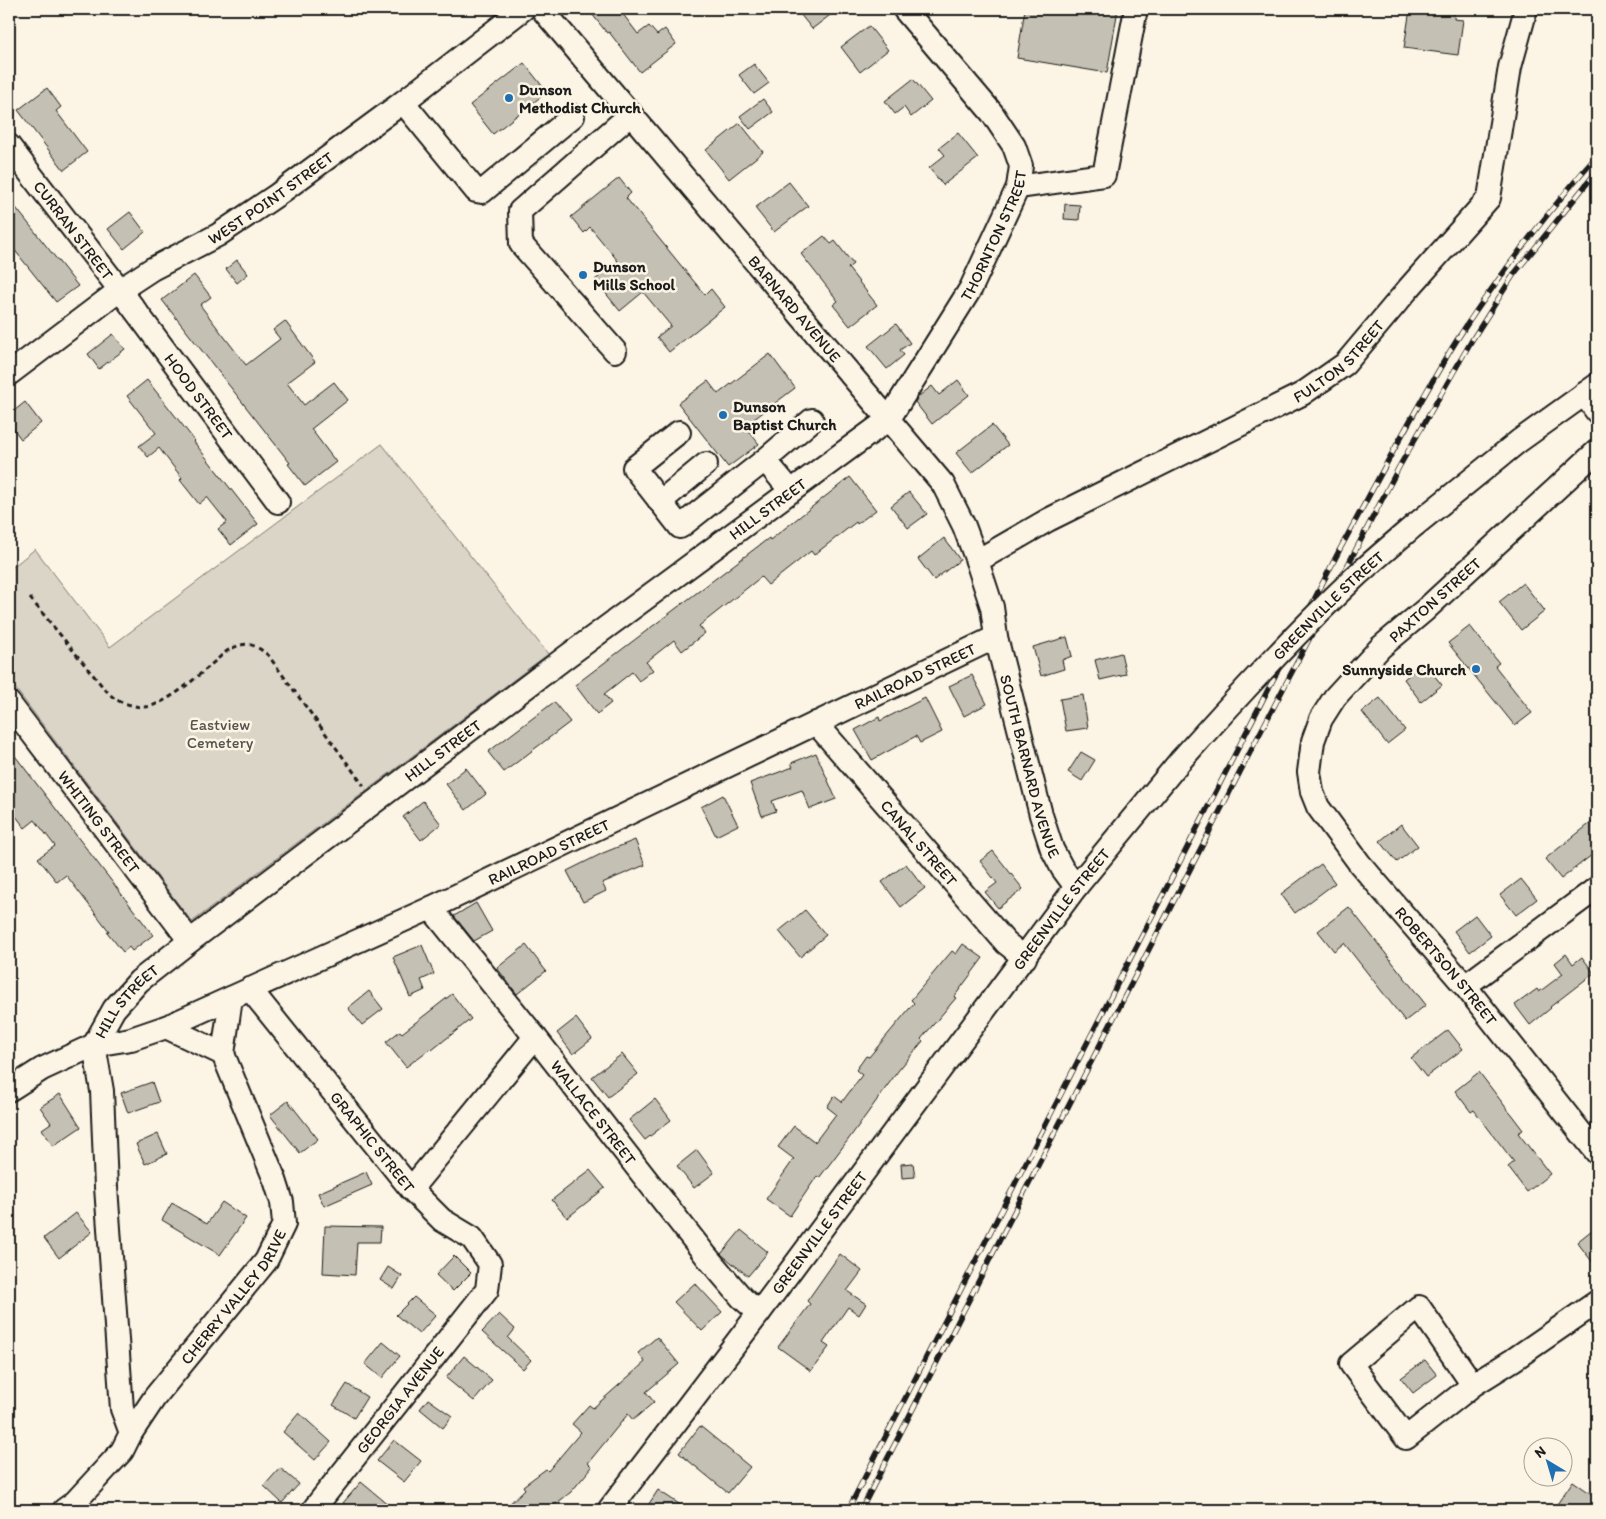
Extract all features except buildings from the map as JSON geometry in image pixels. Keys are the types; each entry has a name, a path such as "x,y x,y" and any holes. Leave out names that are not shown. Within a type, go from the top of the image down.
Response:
{"street":[{"name":"WEST POINT STREET","path":"9,374 120,290 152,269 218,235 277,195 403,102 523,9"},
{"name":"BARNARD AVENUE","path":"542,9 943,484 964,526 977,561 992,607 996,637"},
{"name":"THORNTON STREET","path":"889,419 971,288 1018,187 1021,166 1014,146 992,113 904,9"},
{"path":"1018,187 1104,175 1136,9"},
{"name":"FULTON STREET","path":"977,561 1048,520 1302,394 1345,364 1489,198 1510,67 1526,9"},
{"path":"403,102 476,191 482,192 573,116"},
{"path":"615,351 521,244 520,211 631,114"},
{"name":"CURRAN STREET","path":"9,146 120,290"},
{"name":"HOOD STREET","path":"120,290 278,502"},
{"name":"GREENVILLE STREET","path":"609,1510 759,1313 1076,887 1180,761 1234,700 1355,577 1415,525 1519,441 1593,397"},
{"name":"HILL STREET","path":"9,1090 42,1069 94,1046 114,1009 139,981 574,651 889,419"},
{"path":"679,432 634,468 680,528 812,420"},
{"name":"PAXTON STREET","path":"1309,772 1313,741 1321,719 1334,697 1381,647 1597,452"},
{"path":"765,460 791,491"},
{"path":"660,502 706,464"},
{"name":"RAILROAD STREET","path":"94,1046 131,1039 166,1027 431,908 996,637"},
{"name":"SOUTH BARNARD AVENUE","path":"996,637 1041,815 1052,849 1062,868 1076,887"},
{"name":"WHITING STREET","path":"9,703 190,941"},
{"name":"CANAL STREET","path":"816,723 1006,942 1025,958"},
{"name":"ROBERTSON STREET","path":"1309,772 1312,792 1318,807 1360,864 1465,986 1597,1153"},
{"path":"1465,986 1597,888"},
{"name":"WALLACE STREET","path":"431,908 536,1037 706,1256 742,1298 759,1313"},
{"path":"166,1027 223,1054 241,994"},
{"name":"GRAPHIC STREET","path":"241,994 411,1190 442,1220 472,1238 490,1264 488,1290"},
{"path":"411,1190 536,1037"},
{"path":"94,1046 102,1092 106,1187 122,1409 131,1433"},
{"name":"CHERRY VALLEY DRIVE","path":"64,1510 75,1502 122,1451 131,1433 155,1397 266,1261 284,1224 282,1202 275,1180 223,1054"},
{"name":"GEORGIA AVENUE","path":"313,1510 488,1290"},
{"path":"1473,1385 1418,1308 1351,1364 1406,1438 1473,1385 1597,1302"}],"path":[{"path":"30,598 114,698 133,705 149,706 173,696 227,651 236,646 246,644 257,646 268,655 375,801"}],"green space":[{"name":"Eastview Cemetery","path":"382,444 548,654 192,922 9,680 9,570 35,549 110,647"}],"railway":[{"path":"848,1510 1340,549 1404,432 1452,348 1480,305 1567,190 1597,156"},
{"path":"861,1510 1258,737 1399,467 1472,340 1514,274 1597,171"}],"place":[{"name":"Dunson Methodist Church","path":"509,98"},
{"name":"Dunson Mills School","path":"583,275"},
{"name":"Dunson Baptist Church","path":"723,415"},
{"name":"Sunnyside Church","path":"1476,669"}]}
